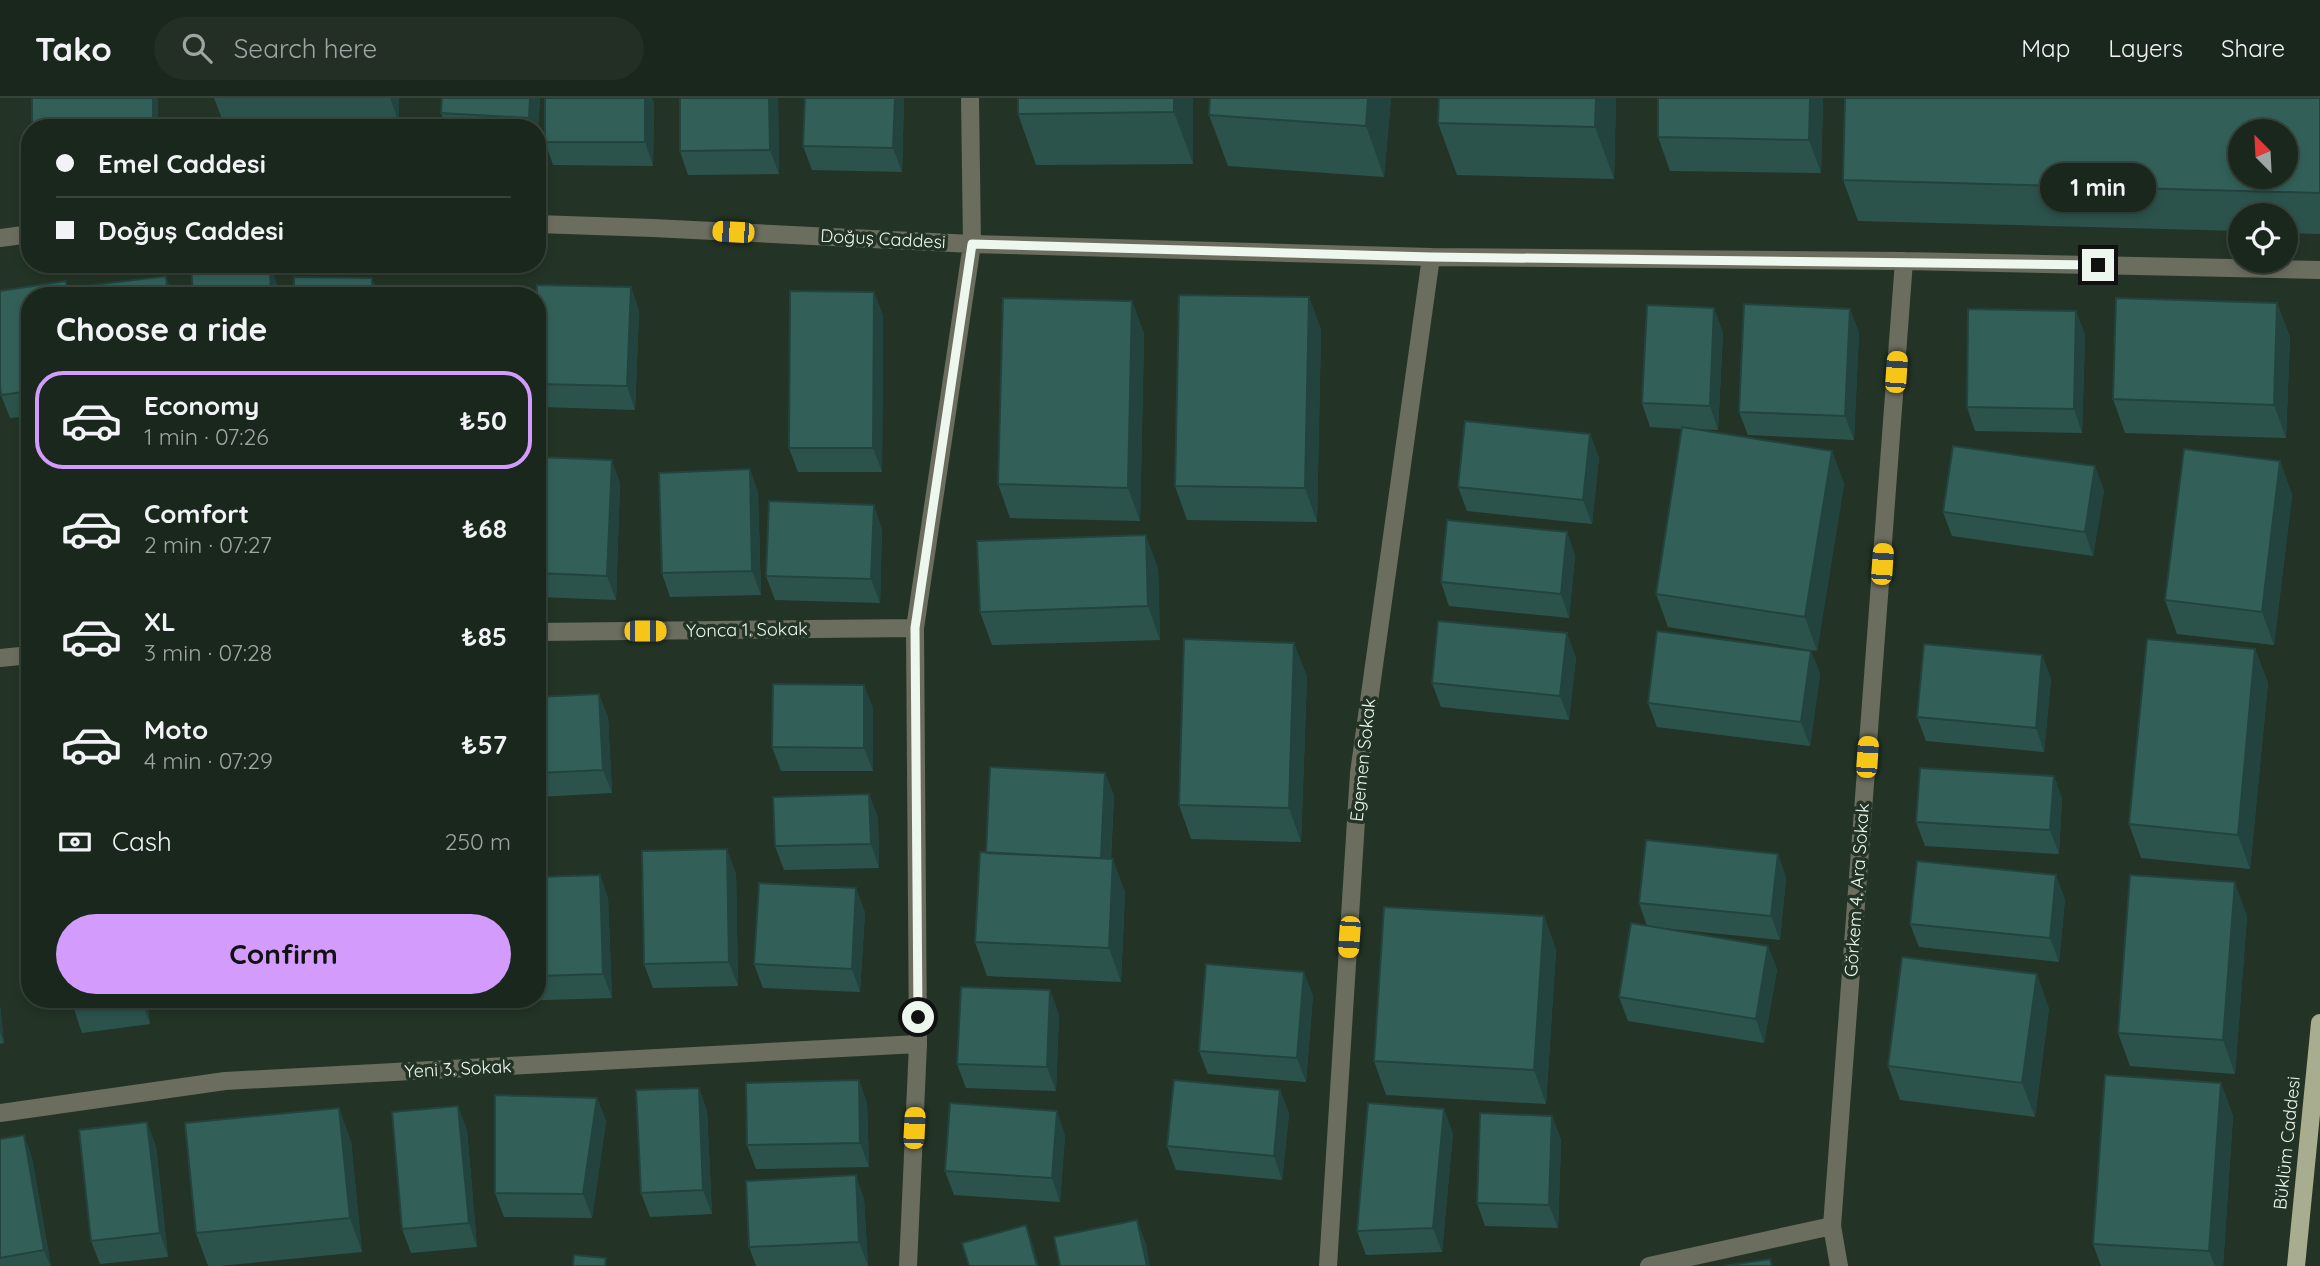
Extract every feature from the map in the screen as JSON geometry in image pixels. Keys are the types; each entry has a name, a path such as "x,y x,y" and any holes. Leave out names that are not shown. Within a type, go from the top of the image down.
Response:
{"main road":[{"name":"Büklüm Caddesi","path":"2296,1266 2320,1023"}],"street":[{"path":"908,1266 918,1044 915,628 972,244 970,98"},
{"name":"Doğuş Caddesi","path":"546,224 972,244 1431,257 1904,261 2320,270"},
{"path":"0,238 21,235"},
{"name":"Egemen Sokak","path":"1328,1266 1359,773 1431,257"},
{"name":"Görkem 4. Ara Sokak","path":"1839,1266 1832,1226 1904,261"},
{"name":"Yonca 1. Sokak","path":"546,632 915,628"},
{"path":"0,659 21,656"},
{"name":"Yeni 3. Sokak","path":"0,1113 225,1081 918,1044"},
{"path":"1649,1266 1832,1226"}],"building":[{"path":"32,98 153,98 153,119 32,119"},
{"path":"442,98 530,98 529,118 441,113"},
{"path":"545,98 645,98 645,142 546,142"},
{"path":"680,98 769,98 770,150 680,151"},
{"path":"805,98 895,98 893,148 803,146"},
{"path":"1018,98 1174,98 1174,112 1018,114"},
{"path":"1210,98 1368,98 1366,126 1209,115"},
{"path":"1439,98 1596,98 1595,127 1438,123"},
{"path":"1658,98 1810,98 1809,140 1658,137"},
{"path":"1845,98 2320,98 2320,193 1843,180"},
{"path":"192,273 270,273 271,287 192,287"},
{"path":"166,276 167,287 77,287"},
{"path":"294,277 372,278 372,287 294,287"},
{"path":"66,281 67,287 26,287"},
{"path":"537,285 631,287 627,386 546,384 546,287"},
{"path":"21,288 21,392 1,395 0,385 0,291"},
{"path":"790,291 874,292 873,448 789,448"},
{"path":"1179,295 1309,297 1305,488 1175,486"},
{"path":"1003,298 1132,301 1128,488 998,484"},
{"path":"2116,298 2277,303 2274,405 2113,399"},
{"path":"1744,304 1850,309 1845,416 1739,412"},
{"path":"1647,305 1714,308 1710,406 1642,403"},
{"path":"1968,309 2076,311 2074,409 1967,407"},
{"path":"1465,421 1590,434 1583,500 1458,487"},
{"path":"1682,427 1832,451 1805,617 1656,594"},
{"path":"1953,446 2095,466 2085,532 1943,512"},
{"path":"2184,449 2280,461 2262,612 2165,600"},
{"path":"546,457 612,460 607,576 546,573"},
{"path":"750,469 752,571 662,573 659,473"},
{"path":"769,501 874,505 871,579 766,576"},
{"path":"1447,520 1567,532 1561,594 1441,582"},
{"path":"1146,535 1148,606 980,612 977,541"},
{"path":"1438,621 1567,633 1560,696 1432,683"},
{"path":"1657,631 1811,651 1801,722 1648,703"},
{"path":"1184,639 1294,643 1289,808 1179,805"},
{"path":"2147,639 2255,649 2238,835 2129,824"},
{"path":"1924,644 2042,655 2036,728 1917,717"},
{"path":"773,684 864,685 864,748 772,747"},
{"path":"599,694 603,770 546,773 546,697"},
{"path":"990,767 1105,773 1101,858 986,853"},
{"path":"1920,768 2054,776 2050,830 1916,822"},
{"path":"869,794 871,844 775,846 773,797"},
{"path":"1646,840 1778,854 1771,916 1639,903"},
{"path":"727,849 729,962 644,964 642,851"},
{"path":"980,852 1113,859 1109,948 975,942"},
{"path":"1917,861 2056,875 2050,938 1910,924"},
{"path":"600,875 603,974 546,976 546,877"},
{"path":"2130,875 2235,882 2223,1040 2118,1033"},
{"path":"759,883 856,888 852,969 754,964"},
{"path":"1384,907 1544,916 1534,1070 1374,1061"},
{"path":"1631,923 1768,946 1756,1019 1619,997"},
{"path":"1902,957 2037,974 2022,1083 1888,1066"},
{"path":"1206,964 1304,972 1297,1058 1199,1051"},
{"path":"961,987 1050,990 1047,1067 957,1064"},
{"path":"2105,1075 2221,1083 2209,1251 2093,1244"},
{"path":"859,1080 860,1143 747,1145 746,1083"},
{"path":"1174,1080 1280,1090 1274,1156 1167,1146"},
{"path":"699,1088 703,1190 641,1193 636,1090"},
{"path":"495,1095 597,1098 583,1194 495,1193"},
{"path":"950,1103 1057,1111 1052,1178 945,1171"},
{"path":"1368,1103 1444,1109 1433,1228 1357,1231"},
{"path":"458,1106 469,1223 402,1229 392,1112"},
{"path":"339,1108 350,1218 196,1233 185,1123"},
{"path":"1480,1113 1552,1116 1549,1205 1477,1203"},
{"path":"147,1122 160,1233 91,1241 79,1130"},
{"path":"24,1135 44,1250 0,1258 0,1139"},
{"path":"856,1175 859,1242 749,1247 746,1181"},
{"path":"1137,1220 1147,1266 1060,1266 1054,1237"},
{"path":"1026,1225 1037,1266 969,1266 962,1243"},
{"path":"574,1255 606,1258 605,1266 573,1266"},
{"path":"1770,1259 1772,1266 1724,1266"}],"route":[{"path":"918,1017 915,628 972,244 1431,257 2098,265"}]}
